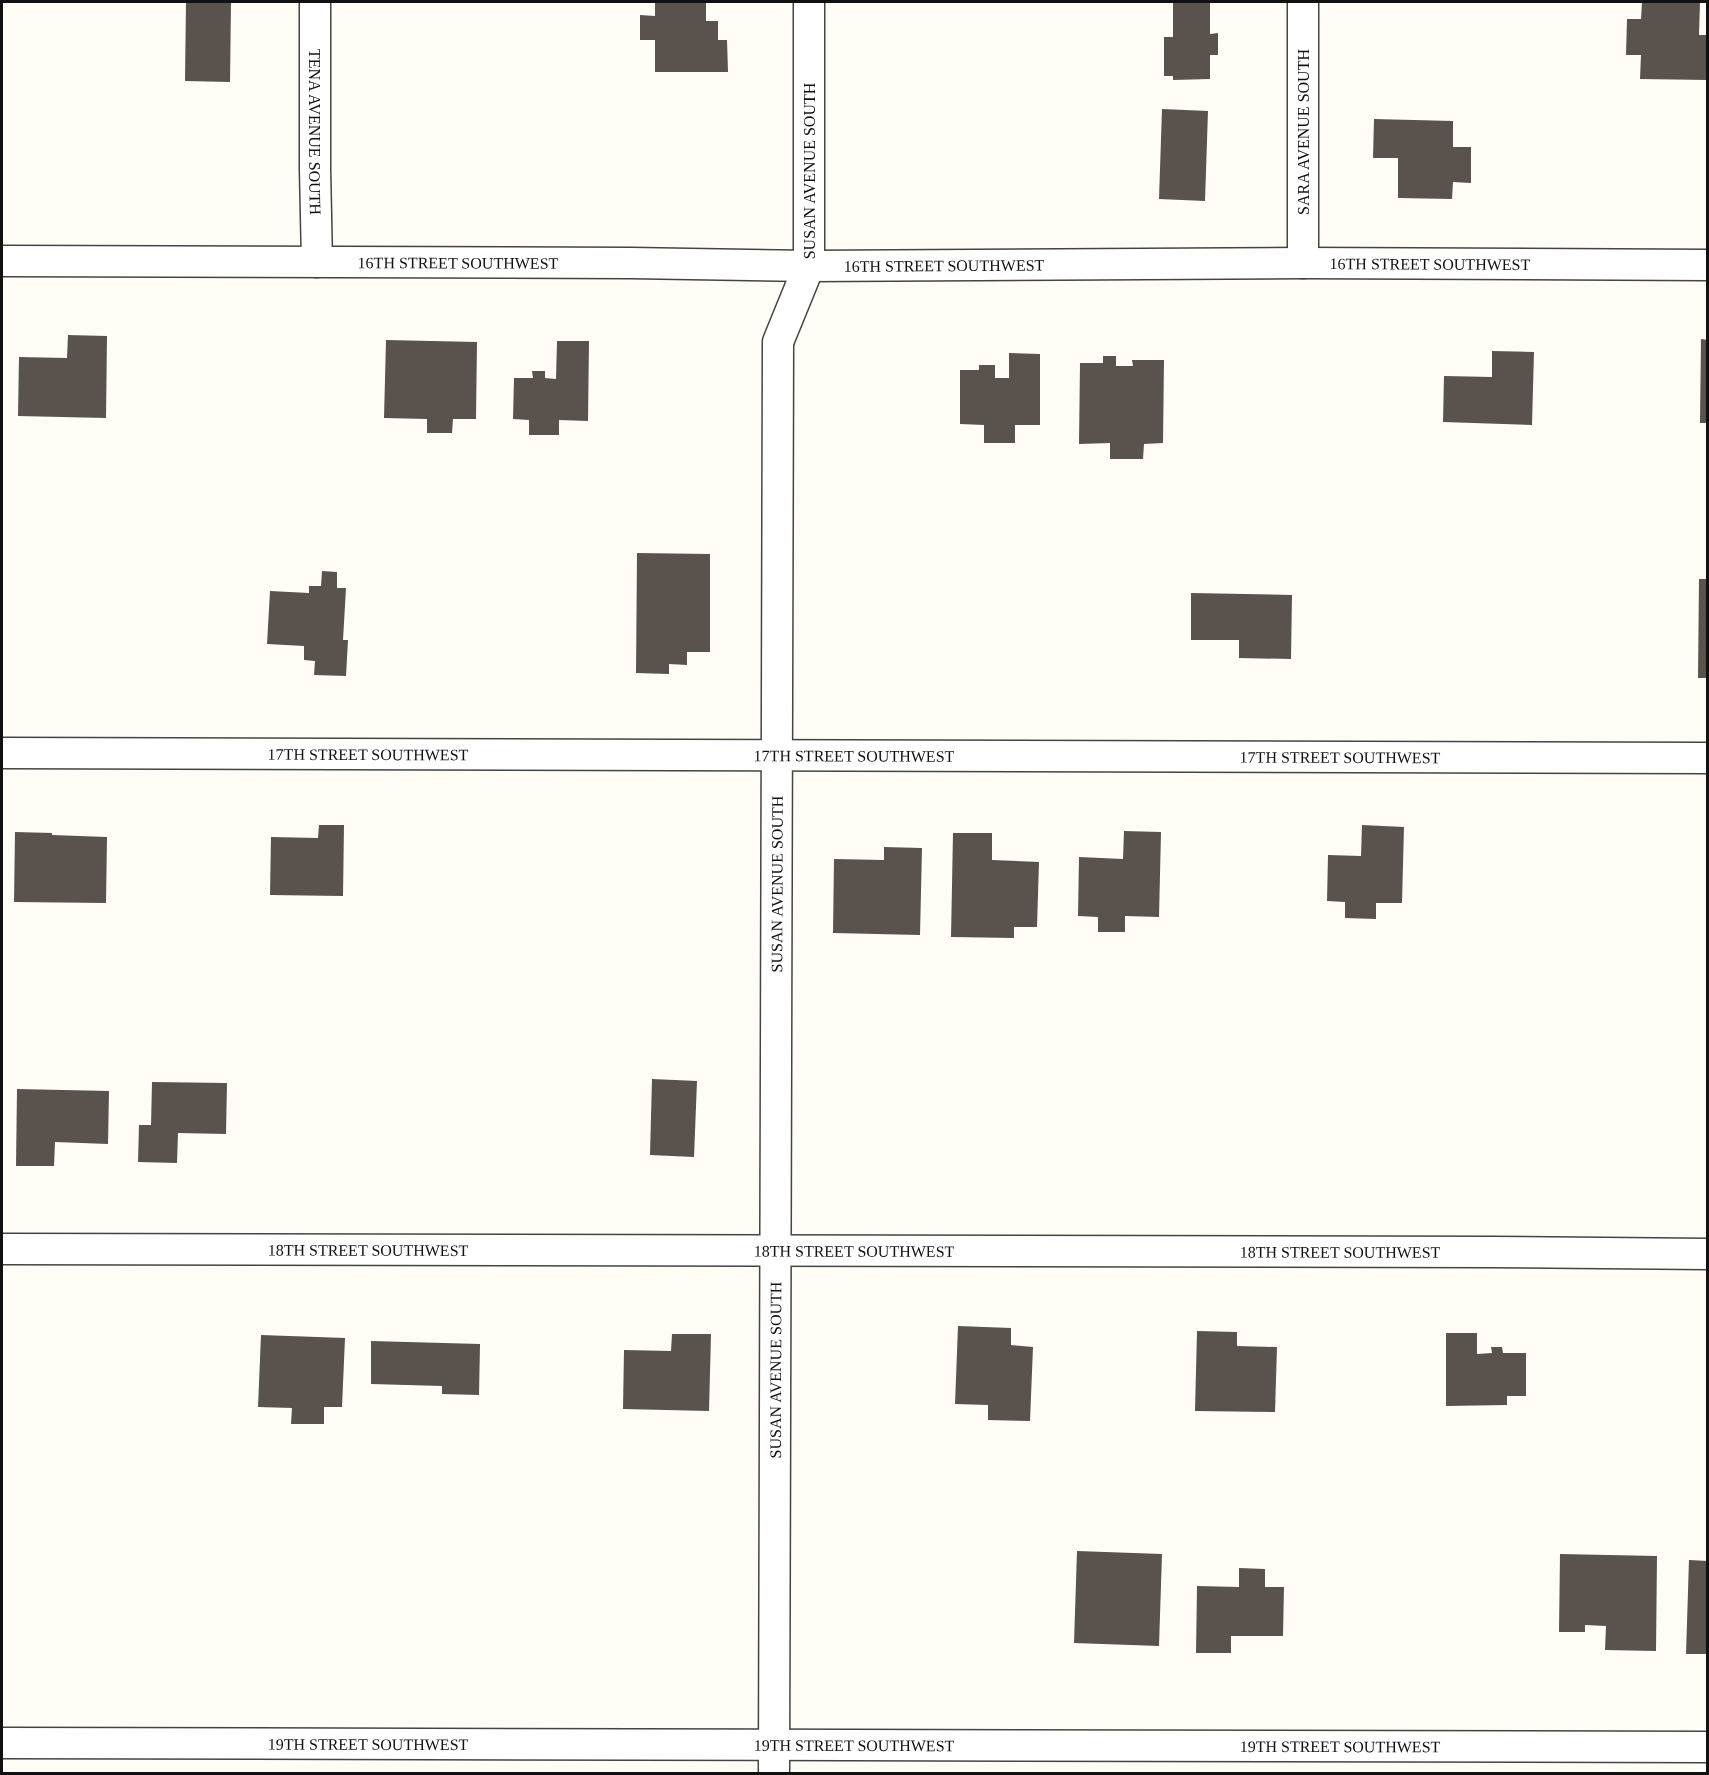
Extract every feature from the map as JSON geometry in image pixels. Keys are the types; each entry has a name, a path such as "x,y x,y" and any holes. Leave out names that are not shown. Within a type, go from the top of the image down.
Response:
{"street":[{"name":"TENA AVENUE SOUTH","path":"315,2 317,262"},
{"name":"SUSAN AVENUE SOUTH","path":"774,1760 778,342 809,266 810,2"},
{"name":"SARA AVENUE SOUTH","path":"1303,2 1303,263"},
{"name":"16TH STREET SOUTHWEST","path":"2,261 631,263 809,266 1303,263 1707,265"},
{"name":"17TH STREET SOUTHWEST","path":"2,753 1707,758"},
{"name":"18TH STREET SOUTHWEST","path":"2,1249 1707,1254"},
{"name":"19TH STREET SOUTHWEST","path":"2,1743 774,1760 1707,1748"}],"building":[{"path":"186,2 231,2 230,82 185,81"},
{"path":"655,2 706,2 706,21 718,21 718,40 727,40 728,72 655,72 655,40 640,40 640,15 655,16"},
{"path":"1173,2 1210,2 1210,34 1218,33 1218,55 1210,55 1210,79 1173,80 1173,76 1164,76 1164,37 1173,37"},
{"path":"1642,2 1700,2 1699,35 1708,35 1708,80 1640,79 1641,55 1626,55 1627,19 1641,19"},
{"path":"1162,109 1208,111 1205,201 1159,199"},
{"path":"1374,119 1453,121 1453,147 1471,147 1471,183 1453,182 1452,199 1398,198 1398,158 1373,158"},
{"path":"68,335 107,336 106,418 18,416 19,357 67,358"},
{"path":"1701,339 1708,340 1708,423 1700,423"},
{"path":"386,340 477,342 476,419 453,419 452,433 427,433 427,419 384,418"},
{"path":"557,341 589,341 588,421 559,420 559,435 529,435 529,420 513,419 514,378 533,378 532,371 545,371 545,378 556,379"},
{"path":"1492,351 1534,352 1532,425 1443,422 1444,376 1492,377"},
{"path":"1009,353 1040,354 1040,425 1015,425 1015,443 984,443 984,425 960,424 960,370 979,370 979,365 995,365 995,378 1009,378"},
{"path":"1103,356 1116,356 1116,366 1133,366 1132,360 1164,360 1163,443 1144,444 1143,459 1110,459 1110,443 1079,444 1080,363 1103,363"},
{"path":"637,553 710,554 710,652 687,652 687,665 669,664 669,674 636,673"},
{"path":"322,571 337,572 337,588 346,588 343,640 348,640 346,676 314,675 315,661 304,660 304,646 267,644 270,591 309,593 309,586 321,586"},
{"path":"1699,579 1708,579 1708,678 1698,678"},
{"path":"1191,593 1292,595 1291,659 1239,658 1239,640 1191,640"},
{"path":"319,825 344,825 343,896 270,895 271,837 318,838"},
{"path":"1362,825 1404,827 1402,903 1376,903 1376,919 1345,918 1345,902 1327,901 1328,855 1361,856"},
{"path":"1124,831 1161,832 1159,917 1125,916 1125,932 1098,932 1098,917 1078,916 1079,857 1123,859"},
{"path":"15,832 107,837 106,903 14,902"},
{"path":"953,833 992,833 992,860 1039,862 1037,927 1014,927 1014,938 951,937"},
{"path":"884,847 922,848 920,935 833,933 834,859 884,860"},
{"path":"652,1079 697,1081 694,1157 650,1155"},
{"path":"152,1082 227,1083 226,1134 178,1133 177,1163 138,1162 139,1125 151,1125"},
{"path":"17,1089 109,1091 108,1144 55,1142 54,1166 16,1166"},
{"path":"958,1326 1011,1328 1011,1345 1033,1347 1030,1421 988,1420 988,1405 955,1404"},
{"path":"1197,1331 1237,1332 1237,1346 1277,1347 1275,1412 1195,1411"},
{"path":"1446,1333 1477,1333 1477,1354 1492,1353 1491,1347 1502,1347 1503,1353 1526,1353 1526,1396 1507,1396 1507,1405 1446,1406"},
{"path":"672,1334 711,1334 709,1411 623,1409 624,1350 671,1351"},
{"path":"261,1335 345,1338 342,1407 324,1407 324,1424 291,1424 292,1408 258,1407"},
{"path":"371,1341 480,1344 479,1395 442,1394 442,1386 371,1384"},
{"path":"1077,1551 1162,1554 1159,1646 1074,1643"},
{"path":"1560,1554 1657,1556 1656,1651 1605,1650 1606,1626 1585,1625 1585,1632 1559,1632"},
{"path":"1689,1560 1708,1561 1708,1654 1686,1654"},
{"path":"1239,1568 1265,1569 1265,1587 1284,1587 1283,1636 1231,1636 1231,1653 1196,1653 1197,1586 1239,1587"}]}
